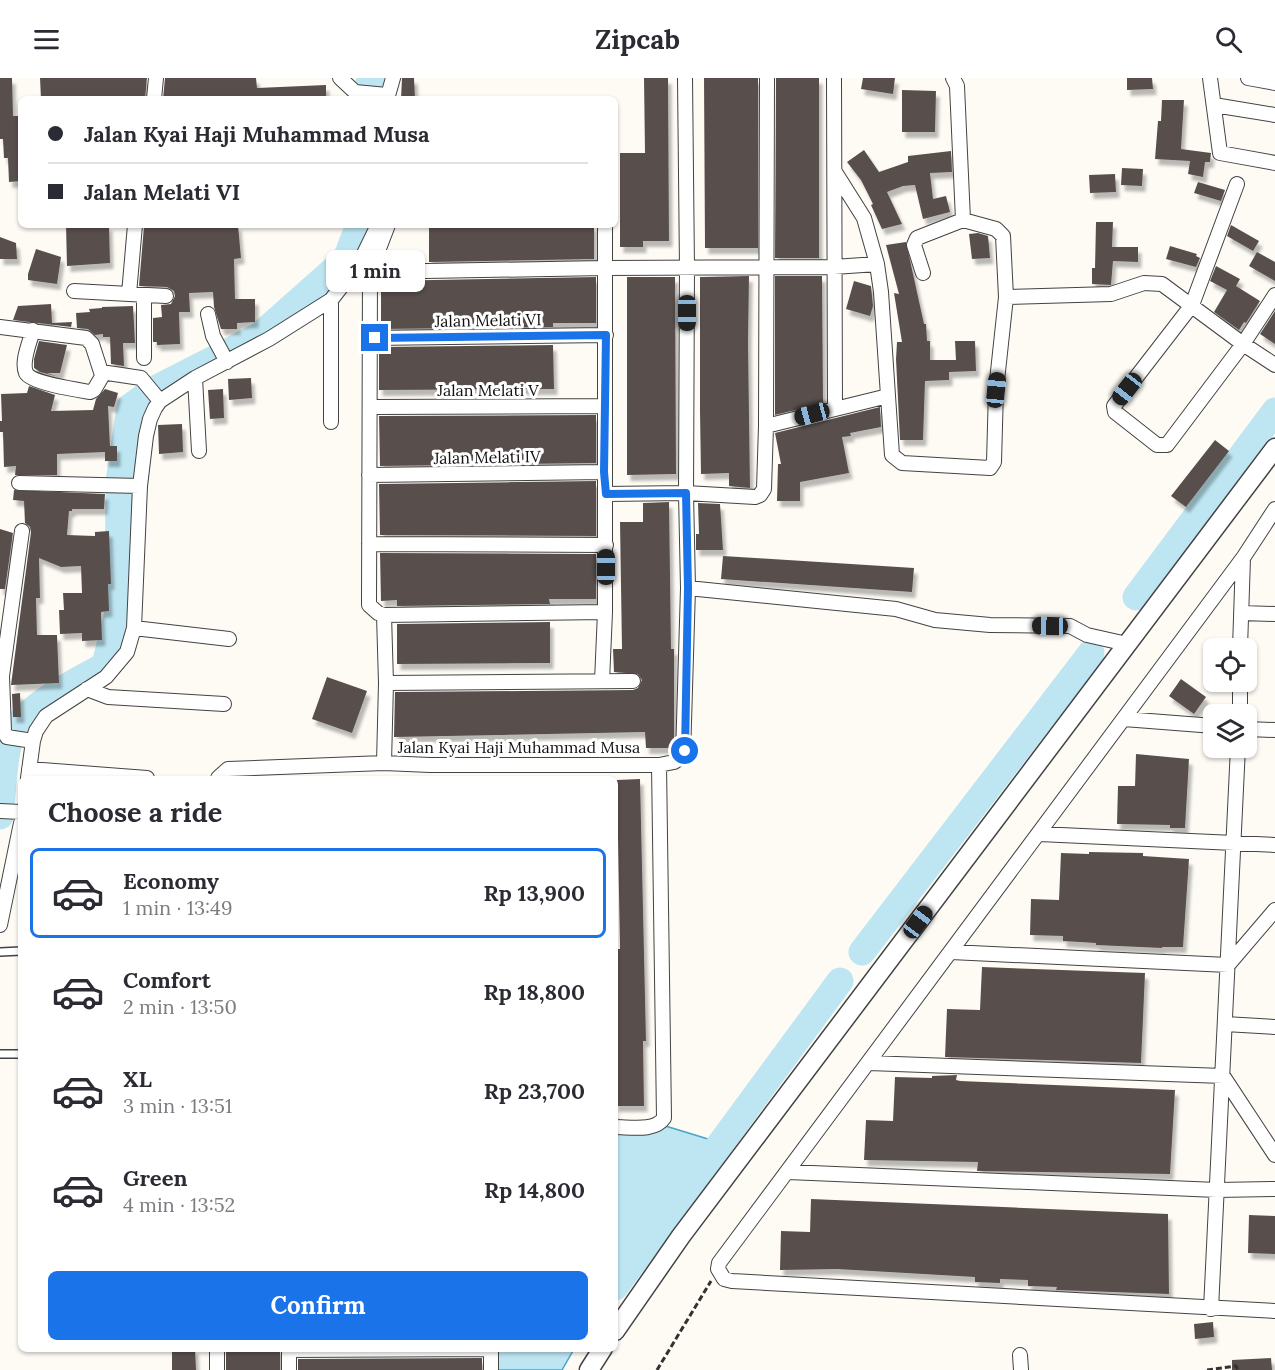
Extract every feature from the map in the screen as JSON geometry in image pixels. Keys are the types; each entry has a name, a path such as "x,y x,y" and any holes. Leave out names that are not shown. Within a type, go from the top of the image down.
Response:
{"street":[{"path":"154,96 156,78"},
{"path":"340,78 352,91 380,96"},
{"path":"387,96 393,78"},
{"name":"Jalan Kyai Haji Muhammad Musa","path":"220,776 228,769 384,763 430,772 659,765 678,761 683,756 685,751 688,588 685,78"},
{"path":"606,494 686,493 755,497 760,495 764,489 767,78"},
{"path":"834,78 836,408"},
{"path":"953,78 957,86 963,220"},
{"path":"1210,78 1220,153 1275,163"},
{"path":"1248,78 1275,83"},
{"path":"1214,105 1275,115"},
{"path":"835,172 864,218 877,264 892,455 897,461 988,469 994,462 996,390 1006,297 1003,236 996,229 963,220 917,238 915,245 923,273"},
{"path":"1237,184 1192,305 1113,407 1115,412 1157,445 1167,445 1243,344 1275,295"},
{"path":"129,294 135,228"},
{"path":"88,776 28,774 33,741 36,731 46,716 106,677 127,652 134,628 134,486 157,398 195,378 224,356 269,339 331,300 359,264 377,228"},
{"path":"387,228 370,272 371,407 368,601 372,609 384,615 605,612"},
{"path":"602,681 606,544 605,228"},
{"path":"370,272 834,267 877,264"},
{"path":"1006,297 1110,294 1139,284 1155,282 1162,284 1275,365"},
{"path":"74,291 166,296"},
{"path":"144,295 144,358"},
{"path":"331,300 331,422"},
{"path":"208,314 213,336 224,356"},
{"path":"0,327 72,334 89,339 99,370 104,374 138,377 157,398"},
{"path":"33,330 25,366 30,377 90,392 94,390 104,374"},
{"name":"Jalan Melati VI","path":"371,338 606,335"},
{"path":"195,378 199,451"},
{"path":"766,426 888,396"},
{"name":"Jalan Melati V","path":"371,407 605,406"},
{"path":"618,1327 681,1236 1275,448"},
{"name":"Jalan Melati IV","path":"369,475 604,472"},
{"path":"19,483 134,486"},
{"path":"1275,509 1243,558 719,1263 718,1269 724,1280 732,1281 1275,1311"},
{"path":"22,531 2,676 4,731 13,738 33,741"},
{"path":"369,544 606,544"},
{"path":"1240,638 1243,558"},
{"path":"688,588 896,609 935,620 990,625 1070,626 1087,635 1125,644"},
{"path":"1241,613 1275,614"},
{"path":"384,615 386,683 384,763"},
{"path":"134,628 229,639"},
{"path":"386,683 633,681"},
{"path":"87,689 108,697 224,704"},
{"path":"1124,719 1203,725"},
{"path":"1257,729 1275,730"},
{"path":"1211,1309 1238,758"},
{"path":"618,1127 651,1127 659,1124 664,1118 659,765"},
{"path":"1039,834 1275,845"},
{"path":"0,925 18,842"},
{"path":"1228,965 1275,910"},
{"path":"951,952 1228,965"},
{"path":"1225,1024 1275,1027"},
{"path":"869,1063 1222,1076"},
{"path":"1222,1076 1275,1155"},
{"path":"788,1172 1217,1190 1275,1189"},
{"path":"217,1352 217,1370"},
{"path":"289,1352 289,1370"},
{"path":"491,1352 491,1370"},
{"path":"589,1370 600,1352"},
{"path":"1020,1355 1021,1370"}],"lane":[{"path":"0,952 18,951"},
{"path":"0,1054 18,1054"}],"path":[{"path":"657,1370 718,1269"},
{"path":"1207,1370 1236,1365 1238,1370"}],"water":[{"path":"659,1124 721,1143 618,1283 618,1127"},
{"path":"490,1352 572,1352 562,1370 490,1370"}],"building":[{"path":"0,78 12,78 13,116 18,116 18,181 9,182 8,158 4,158 3,139 0,139"},
{"path":"40,78 147,78 145,96 41,96"},
{"path":"165,78 256,78 257,88 326,85 326,96 163,96"},
{"path":"402,78 414,78 415,96 401,96"},
{"path":"644,78 668,78 669,241 643,241 643,247 620,247 620,153 645,153"},
{"path":"704,78 758,78 758,248 705,248"},
{"path":"776,78 819,78 819,258 775,258"},
{"path":"863,78 895,78 893,94 861,89"},
{"path":"1127,78 1152,78 1153,89 1127,90"},
{"path":"902,90 936,91 935,132 902,132"},
{"path":"1162,100 1184,100 1181,149 1211,153 1210,162 1205,162 1203,177 1188,174 1190,161 1155,159"},
{"path":"864,150 879,172 908,162 908,156 951,151 952,172 930,173 933,199 946,196 950,212 923,219 915,185 903,186 887,192 902,224 882,229 861,180 847,162"},
{"path":"1122,168 1143,169 1142,186 1121,185"},
{"path":"1115,174 1116,192 1090,193 1089,175"},
{"path":"1198,182 1225,190 1221,201 1194,193"},
{"path":"1096,222 1113,222 1112,247 1138,247 1138,262 1113,261 1111,285 1092,284 1092,268 1095,268"},
{"path":"1231,225 1259,241 1253,251 1227,236"},
{"path":"66,228 109,228 110,263 67,266"},
{"path":"144,228 238,228 241,258 234,259 235,299 255,299 255,322 237,323 237,329 221,329 214,307 213,292 189,293 190,312 179,312 180,344 157,345 157,342 153,342 153,318 162,317 161,305 171,304 175,296 174,291 167,287 139,286"},
{"path":"429,228 594,228 594,259 429,262"},
{"path":"978,233 988,236 990,258 972,259 969,234"},
{"path":"0,237 16,243 17,259 0,259"},
{"path":"906,242 924,324 926,324 927,341 930,341 930,360 956,360 955,341 975,341 976,371 949,372 949,380 925,381 923,440 900,440 896,359 897,342 902,342 894,293 899,294 886,245"},
{"path":"1170,246 1197,254 1196,256 1200,258 1196,267 1166,259"},
{"path":"36,249 61,257 57,284 28,280"},
{"path":"1257,252 1275,262 1275,281 1249,266"},
{"path":"1216,266 1240,279 1236,286 1260,301 1239,330 1214,312 1227,290 1210,281"},
{"path":"749,276 750,488 729,486 729,473 701,474 700,412 700,277"},
{"path":"775,276 822,276 823,403 775,415"},
{"path":"596,277 596,323 553,323 553,327 381,329 381,281"},
{"path":"627,277 675,277 676,474 627,475"},
{"path":"854,281 871,286 873,306 870,316 846,309"},
{"path":"51,304 52,323 72,322 71,327 13,320 18,306"},
{"path":"133,306 135,343 123,343 124,366 111,364 110,337 103,337 103,334 95,335 88,329 77,328 76,313 90,312 89,309 102,307"},
{"path":"1275,311 1275,344 1260,334"},
{"path":"39,341 67,345 60,373 47,373 59,377 40,372 34,368"},
{"path":"553,345 554,389 379,390 379,347"},
{"path":"251,378 252,398 229,400 228,379"},
{"path":"29,386 55,395 51,411 93,410 96,399 105,389 118,393 114,407 108,406 110,446 117,446 117,461 105,461 105,452 57,454 57,475 15,475 16,466 4,467 3,432 0,432 1,394 27,393"},
{"path":"223,389 224,418 210,419 208,390"},
{"path":"880,407 881,427 850,433 851,436 842,437 849,473 800,482 800,501 777,501 778,464 781,464 775,433"},
{"path":"596,415 596,463 380,466 379,416"},
{"path":"182,424 183,452 159,454 158,425"},
{"path":"1215,440 1229,451 1186,507 1171,496"},
{"path":"596,481 596,536 380,535 379,484"},
{"path":"14,490 105,494 104,509 72,509 69,511 67,535 95,536 95,532 109,531 111,584 108,584 109,611 101,612 102,640 82,641 82,633 60,634 59,610 64,610 63,593 82,593 81,566 61,567 39,558 40,598 36,598 37,635 57,635 59,683 11,685 31,532 30,527 25,523 24,501 13,500"},
{"path":"669,502 671,649 674,649 674,748 646,748 645,732 394,737 395,692 633,690 638,688 642,680 638,674 614,672 613,649 622,649 620,522 643,522 643,503"},
{"path":"698,503 720,504 723,550 696,550 696,534 699,534"},
{"path":"0,529 13,533 5,589 0,589"},
{"path":"380,553 596,554 596,599 549,599 550,604 397,606 397,600 381,601"},
{"path":"723,556 914,568 912,592 721,579"},
{"path":"550,622 550,663 397,664 397,624"},
{"path":"327,677 367,691 352,733 312,719"},
{"path":"1181,679 1206,697 1194,714 1169,696"},
{"path":"20,693 21,717 13,717 12,694"},
{"path":"1136,754 1189,759 1185,828 1170,828 1170,825 1117,824 1118,786 1135,786"},
{"path":"640,779 646,1041 643,1041 644,1106 618,1106 618,949 620,949 618,780"},
{"path":"1089,852 1143,853 1143,856 1189,859 1183,947 1096,945 1096,943 1063,941 1063,936 1030,935 1031,899 1059,900 1061,853 1089,854"},
{"path":"982,967 1145,973 1141,1063 945,1057 947,1009 980,1010"},
{"path":"957,1075 956,1080 960,1081 1175,1090 1170,1174 977,1171 978,1162 864,1160 866,1120 893,1121 895,1077 932,1078 932,1076"},
{"path":"811,1199 1168,1214 1169,1294 1056,1290 1057,1287 1028,1286 1028,1280 1000,1279 1000,1283 975,1282 975,1277 837,1269 780,1270 781,1231 810,1232"},
{"path":"1249,1215 1275,1216 1275,1254 1248,1253"},
{"path":"1213,1322 1214,1337 1195,1339 1194,1324"},
{"path":"172,1352 195,1352 196,1370 172,1370"},
{"path":"226,1352 280,1352 280,1370 226,1370"},
{"path":"482,1358 482,1370 298,1370 298,1359"},
{"path":"1271,1358 1272,1370 1232,1370 1232,1360"}],"waterway":[{"path":"364,96 371,78"},
{"path":"0,816 5,760 9,742 15,730 36,707 105,665 118,612 119,482 130,407 155,389 259,336 346,259 358,228"},
{"path":"1136,597 1275,411"},
{"path":"862,952 1091,653"},
{"path":"618,1283 840,981"}],"route":[{"path":"375,338 606,335 604,472 606,494 686,493 688,588 685,751"}]}
